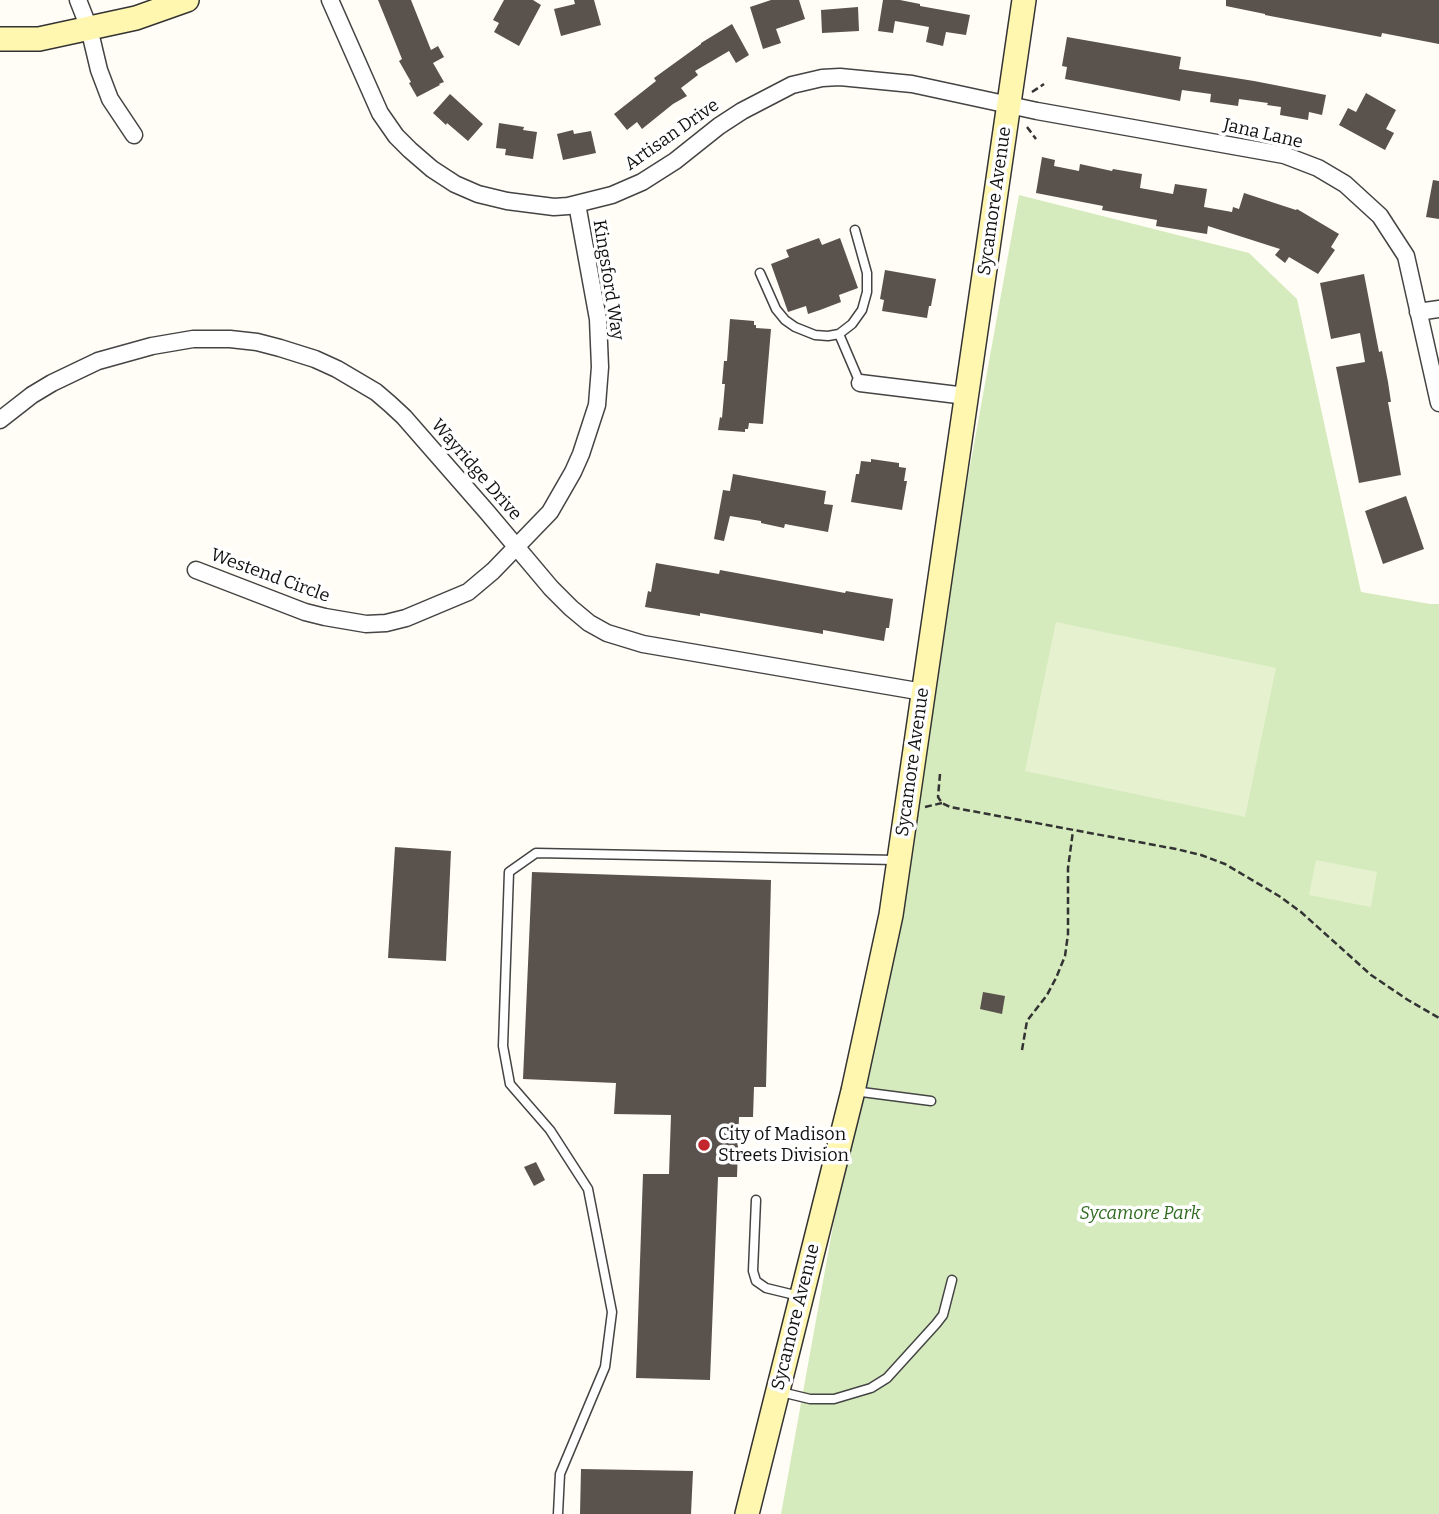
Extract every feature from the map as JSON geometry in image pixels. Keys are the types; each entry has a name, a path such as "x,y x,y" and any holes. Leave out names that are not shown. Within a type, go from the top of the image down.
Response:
{"street":[{"path":"78,0 110,99 134,135"},
{"path":"0,39 39,39 89,29 136,18 187,0"},
{"name":"Artisan Drive","path":"330,0 386,122 410,150 455,184 478,194 507,201 554,207 612,195 642,182 675,161 742,111 775,93 806,81 840,77 912,84 1009,105"},
{"name":"Sycamore Avenue","path":"747,1514 853,1091 891,915 1024,0"},
{"name":"Jana Lane","path":"1009,105 1284,155 1329,173 1355,191 1380,216 1406,257 1439,403"},
{"name":"Kingsford Way","path":"517,548 550,512 567,482 581,454 597,405 600,367 598,319 577,204"},
{"path":"1418,312 1439,309"},
{"name":"Wayridge Drive","path":"0,420 52,383 98,361 152,346 193,339 257,342 280,348 337,369 376,392 404,416 551,588 570,608 607,633 625,640 923,692"},
{"path":"860,383 966,396"},
{"name":"Westend Circle","path":"196,570 305,612 339,620 376,624 406,618 468,592 517,548"}],"lane":[{"path":"760,273 776,309 785,320 815,335 839,334 852,324 862,310 867,292 867,273 855,230"},
{"path":"839,334 860,383"},
{"path":"558,1514 560,1474 605,1367 612,1312 588,1189 550,1130 510,1084 503,1046 509,872 536,853 899,860"},
{"path":"853,1091 931,1101"},
{"path":"756,1200 753,1271 756,1282 766,1288 802,1297"},
{"path":"778,1391 810,1399 834,1399 872,1388 887,1378 943,1315 951,1280"}],"path":[{"path":"1032,92 1044,84"},
{"path":"1027,127 1036,139"},
{"path":"940,774 938,797 950,807 1177,849 1225,864 1279,896 1301,912 1371,975 1439,1018"},
{"path":"1021,1050 1027,1021 1047,995 1065,956 1068,934 1068,868 1073,831"}],"green space":[{"name":"Sycamore Park","path":"1019,195 1249,253 1297,299 1361,592 1439,604 1439,1514 781,1514"},
{"path":"1056,622 1276,668 1245,817 1025,771"},
{"path":"1316,860 1377,872 1371,907 1309,895"}],"building":[{"path":"378,0 411,0 431,50 438,46 444,57 433,63 444,82 417,97 399,61 402,59"},
{"path":"504,0 533,0 541,5 519,46 494,32 499,23 493,20"},
{"path":"574,0 594,0 601,25 561,36 554,9 575,4"},
{"path":"771,0 799,0 805,19 776,29 781,43 763,49 750,7"},
{"path":"883,0 900,0 970,15 966,35 946,32 943,46 926,42 929,27 895,21 893,33 878,31"},
{"path":"1226,0 1439,0 1439,44 1382,33 1381,37 1265,15 1226,6"},
{"path":"858,7 859,31 822,33 821,10"},
{"path":"732,24 749,55 736,63 729,51 695,71 698,75 681,88 687,96 642,129 637,122 627,130 614,114 656,81 654,78"},
{"path":"1067,37 1181,57 1179,69 1326,95 1322,115 1309,112 1308,120 1280,115 1281,107 1267,105 1268,103 1239,99 1238,106 1210,102 1211,94 1182,90 1180,101 1065,79 1067,67 1062,66"},
{"path":"1366,93 1396,110 1386,129 1394,133 1385,150 1339,125 1348,108 1356,112"},
{"path":"450,94 483,124 468,141 433,113"},
{"path":"499,123 537,132 533,159 505,155 506,149 496,148"},
{"path":"573,130 574,134 591,131 596,153 563,160 557,134"},
{"path":"1042,157 1055,160 1054,166 1079,171 1080,164 1142,174 1140,188 1173,194 1175,184 1207,189 1204,207 1232,212 1233,207 1239,209 1244,193 1297,209 1339,234 1331,247 1335,250 1318,274 1289,257 1285,263 1275,255 1280,249 1208,226 1207,234 1156,226 1157,220 1102,210 1103,206 1036,193"},
{"path":"1433,180 1439,181 1439,219 1426,217"},
{"path":"819,238 822,245 840,238 858,288 839,295 841,302 820,310 808,314 806,306 788,312 771,264 789,257 786,250"},
{"path":"885,270 936,279 927,318 882,311 884,300 880,299"},
{"path":"1364,274 1379,352 1382,351 1388,382 1391,402 1388,402 1401,475 1359,483 1336,367 1365,362 1360,333 1331,339 1320,283"},
{"path":"730,319 754,321 756,328 771,329 763,424 749,423 745,432 718,430 720,417 722,418 725,384 722,384 724,361 727,361"},
{"path":"871,459 899,463 899,467 906,468 904,481 907,481 902,510 851,502 861,461 871,462"},
{"path":"733,474 826,491 824,504 833,505 828,532 785,524 784,528 730,516 724,541 714,539 723,490 730,491"},
{"path":"1406,496 1424,549 1383,564 1365,511"},
{"path":"656,563 719,574 720,570 893,599 889,628 886,628 884,641 823,630 823,634 700,613 700,616 645,607 648,591 651,592"},
{"path":"395,847 451,851 446,961 388,958"},
{"name":"City of Madison Streets Division","path":"532,872 771,880 766,1087 754,1087 753,1117 739,1117 737,1177 718,1177 710,1380 636,1378 643,1174 669,1174 671,1115 614,1114 616,1083 523,1079"},
{"path":"983,992 1005,996 1002,1014 980,1009"},
{"path":"536,1162 545,1180 534,1186 524,1167"},
{"path":"581,1469 693,1471 691,1514 580,1514"}],"place":[{"name":"City of Madison Streets Division","path":"704,1145"}]}
